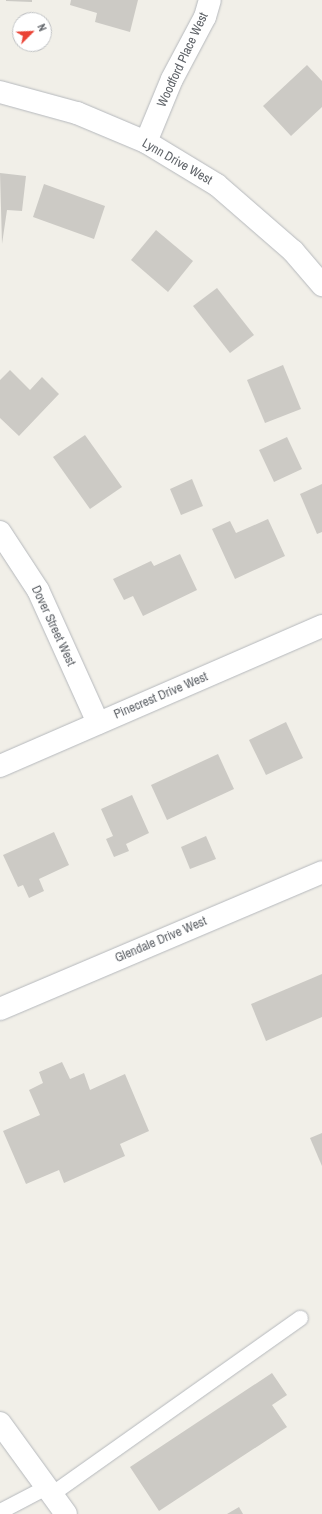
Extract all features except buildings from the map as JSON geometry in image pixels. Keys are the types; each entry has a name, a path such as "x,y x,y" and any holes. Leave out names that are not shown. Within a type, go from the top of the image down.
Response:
{"street":[{"name":"Woodford Place West","path":"146,142 172,78 205,17 210,0"},
{"name":"Lynn Drive West","path":"0,92 77,113 146,142 217,185 293,251 322,285"},
{"name":"Dover Street West","path":"0,532 38,590 98,723"},
{"name":"Pinecrest Drive West","path":"0,766 322,626"},
{"name":"Glendale Drive West","path":"0,1009 322,872"},
{"path":"0,1423 66,1514"}],"lane":[{"path":"0,1512 49,1490 300,1318"}]}
